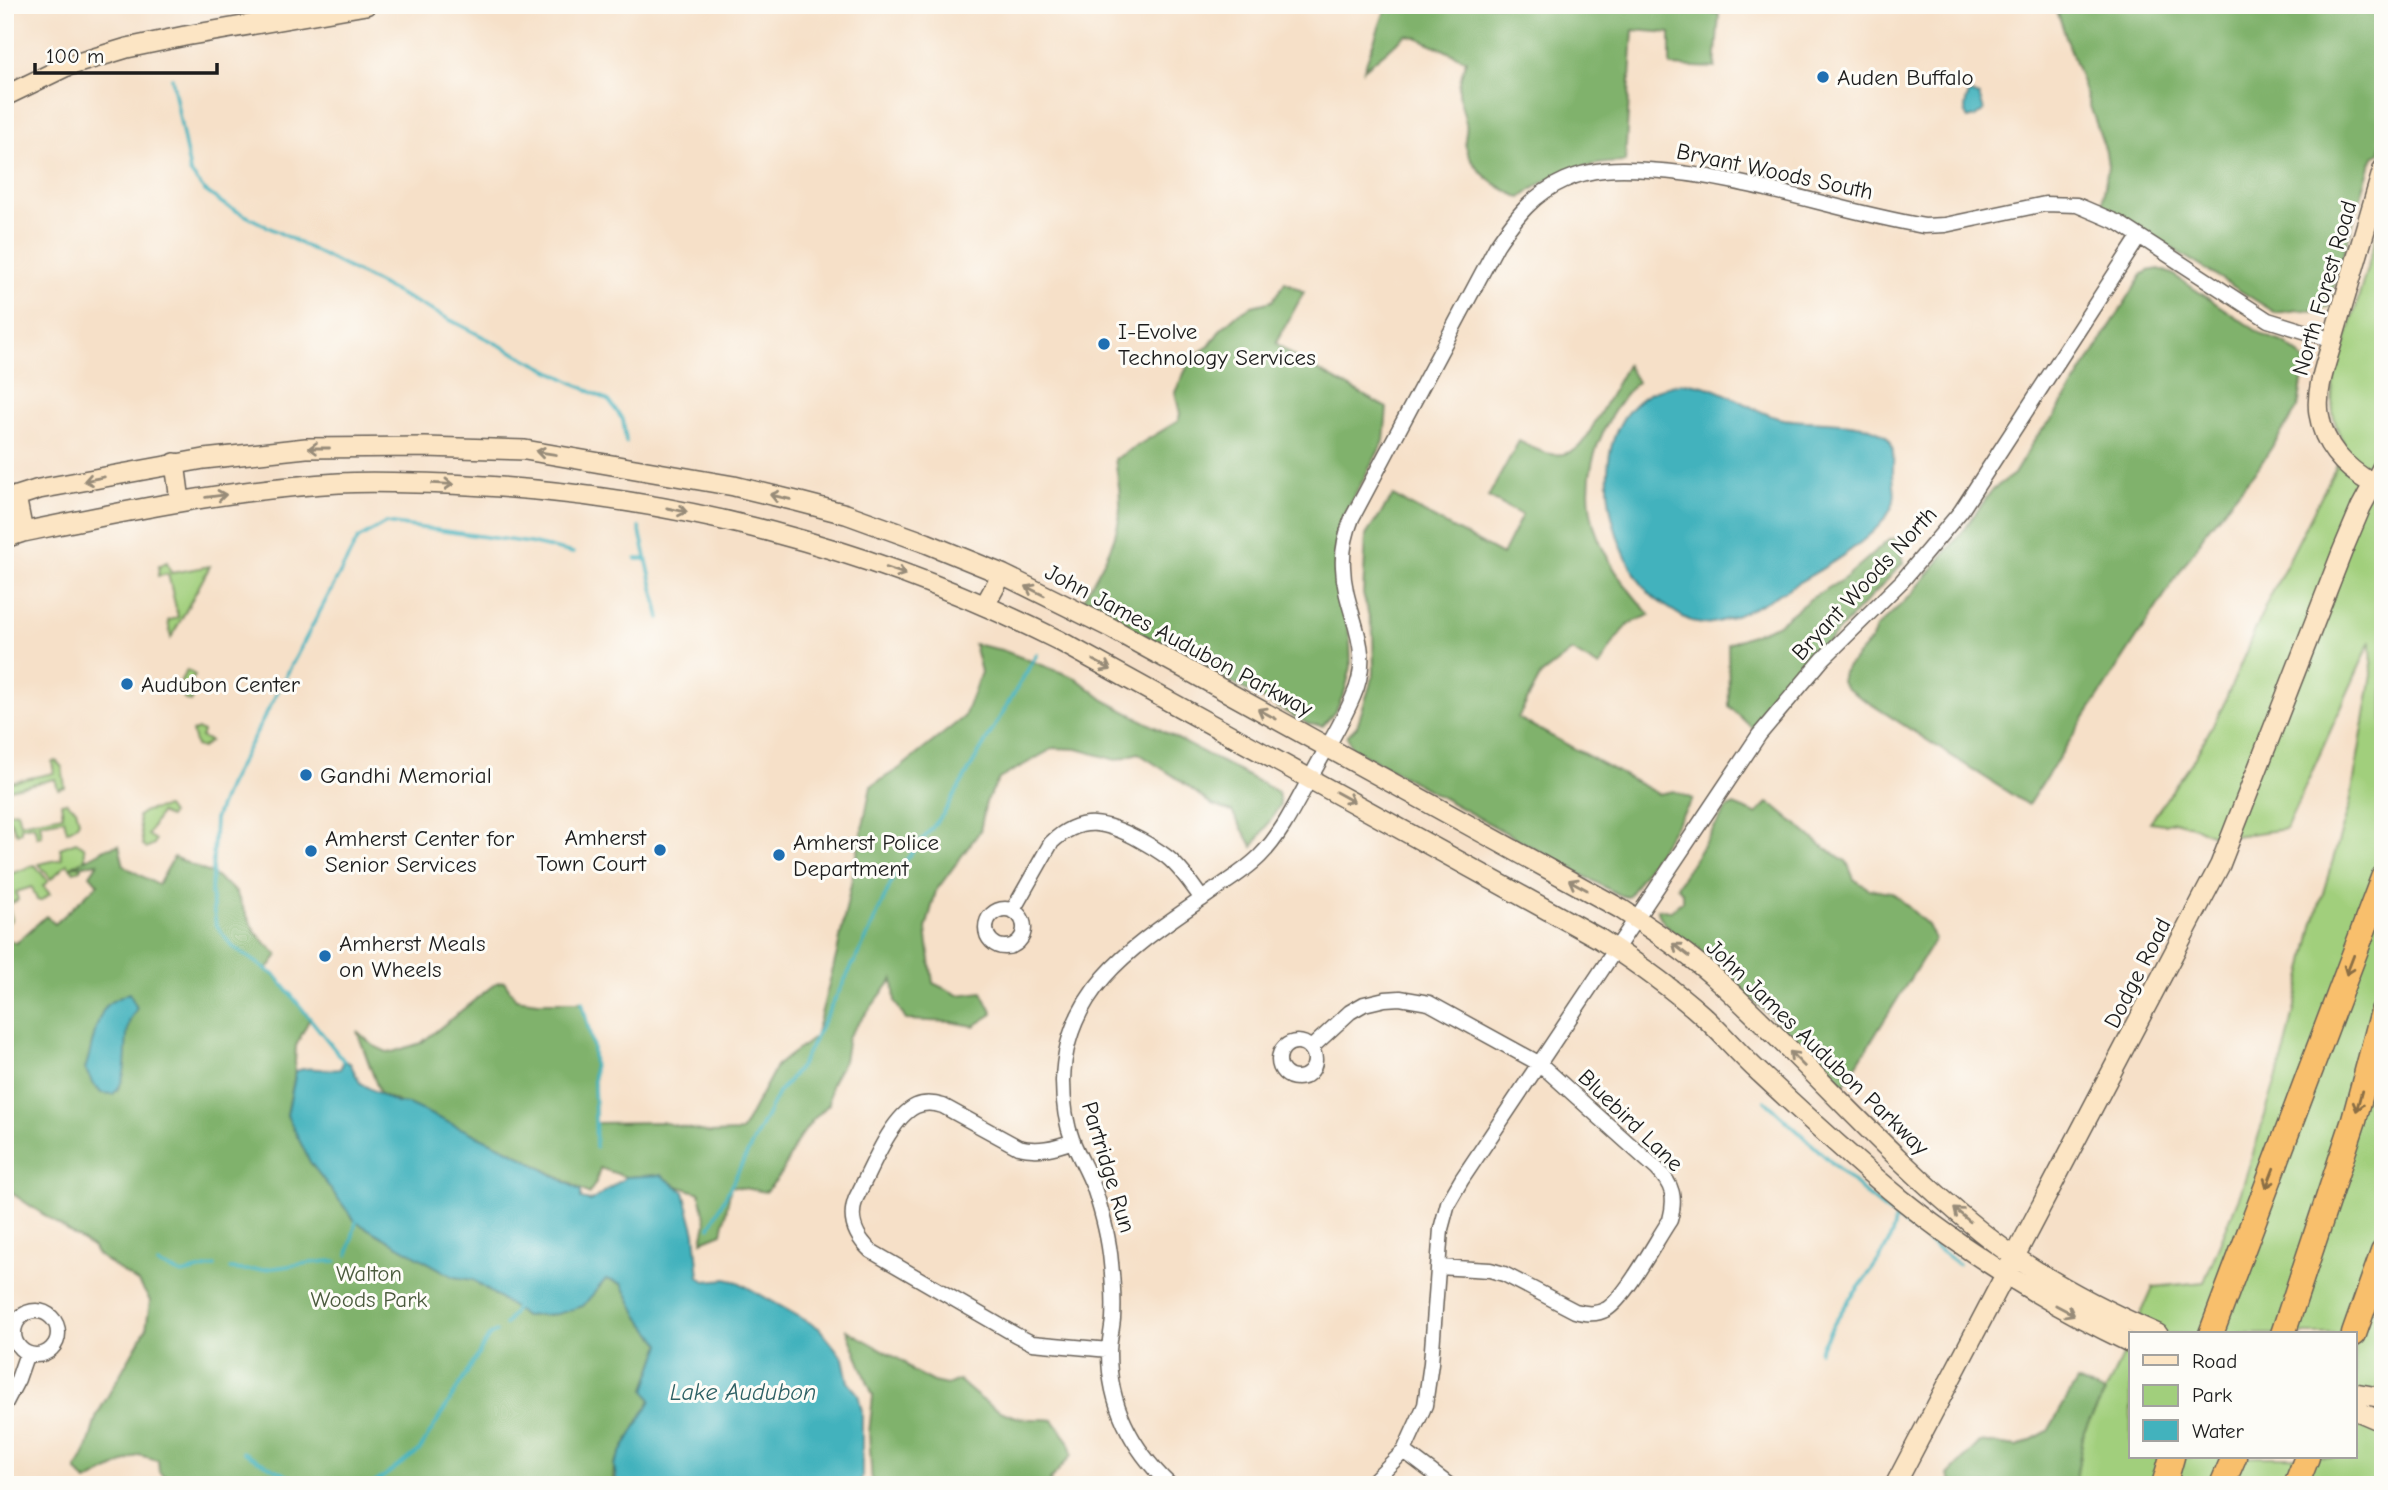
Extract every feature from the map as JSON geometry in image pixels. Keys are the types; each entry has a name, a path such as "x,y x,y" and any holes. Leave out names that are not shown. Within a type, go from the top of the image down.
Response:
{"highway":[{"path":"2212,1332 2383,878"},
{"path":"2284,1332 2354,1120 2383,1011"},
{"path":"2355,1332 2383,1252"},
{"path":"2164,1485 2172,1458"},
{"path":"2222,1485 2234,1458"},
{"path":"2296,1485 2307,1458"}],"main road":[{"path":"5,96 65,67 127,48 366,5"},
{"name":"North Forest Road","path":"2373,484 2355,474 2339,459 2328,443 2319,415 2319,398 2333,340 2383,169"},
{"name":"John James Audubon Parkway","path":"11,498 39,489 175,463 306,448 525,450 671,474 796,500 926,542 1002,574 1111,628 1637,919 1680,949 1722,984 1917,1177 1981,1232 2074,1292 2154,1332"},
{"path":"175,463 180,501"},
{"name":"Dodge Road","path":"1895,1485 2220,865 2342,552 2383,466"},
{"path":"11,498 14,535 180,501 307,486 405,482 508,487 572,494 663,506 778,533 888,568 985,606 1058,640 1616,950 1702,1015 1758,1071 1901,1199 2038,1296 2129,1342"},
{"path":"985,606 1002,574"},
{"path":"2356,1393 2383,1398"},
{"path":"2356,1410 2383,1422"}],"street":[{"name":"Bryant Woods South","path":"1310,778 1354,695 1360,672 1361,643 1342,568 1344,545 1352,518 1497,245 1521,211 1543,192 1566,179 1614,168 1669,171 1769,188 1924,226 1945,225 2045,204 2071,204 2101,214 2268,320 2333,340"},
{"name":"Bryant Woods North","path":"1616,950 1770,721 1823,659 1916,566 1961,511 2139,237"},
{"name":"Partridge Run","path":"1170,1485 1146,1461 1122,1422 1114,1395 1109,1350 1113,1288 1108,1241 1093,1185 1068,1125 1063,1082 1067,1048 1081,1008 1112,967 1247,867 1270,845 1310,778"},
{"path":"1013,910 1051,843 1059,835 1075,827 1094,823 1119,829 1168,858 1202,899"},
{"path":"1369,1485 1404,1451 1425,1405 1441,1229 1448,1203 1616,950"},
{"name":"Bluebird Lane","path":"1311,1048 1350,1012 1364,1004 1400,998 1429,1003 1540,1065 1666,1178 1672,1188 1674,1198 1670,1220 1616,1301 1597,1313 1575,1311 1504,1274 1490,1270 1438,1267"},
{"path":"1073,1141 1045,1150 1031,1150 1018,1147 943,1106 933,1103 916,1106 897,1121 856,1198 852,1207 852,1220 862,1243 871,1251 1016,1335 1032,1343 1109,1350"},
{"path":"5,1404 27,1353"},
{"path":"1404,1451 1450,1485"}],"green space":[{"path":"1387,5 1675,5 1719,14 1715,68 1670,66 1670,33 1633,30 1625,162 1596,164 1557,175 1521,198 1487,177 1468,154 1459,92 1466,60 1406,35 1364,69"},
{"path":"2055,5 2383,5 2383,136 2380,152 2370,166 2328,307 2320,311 2276,313 2102,205 2108,166 2106,152"},
{"path":"2383,213 2383,1485 2074,1485 2084,1431 2129,1340 2129,1458 2356,1458 2356,1332 2133,1332 2153,1287 2204,1282 2240,1195 2285,1051 2313,926 2350,803 2372,675 2371,641 2286,829 2219,838 2174,821 2164,824 2150,822 2194,759 2222,708 2265,607 2346,447 2334,418 2333,386"},
{"path":"2159,269 2172,274 2263,335 2285,343 2299,354 2305,363 2298,408 2258,468 2209,527 2028,805 1846,688 1841,681 1843,672 1872,639 1876,628 1912,594 1992,490 2014,474 2036,437 2054,417 2142,275"},
{"path":"1285,282 1304,292 1276,343 1299,360 1387,408 1384,441 1346,512 1338,535 1335,566 1350,639 1351,667 1337,709 1323,726 1308,724 1082,601 1117,529 1120,497 1115,459 1178,421 1180,414 1175,392 1192,357 1209,346 1221,329 1239,313 1252,306 1272,301"},
{"path":"1627,365 1637,382 1611,417 1594,456 1589,482 1590,506 1604,551 1632,594 1650,615 1629,624 1599,667 1572,651 1541,675 1518,718 1658,794 1674,791 1693,799 1628,897 1619,895 1352,748 1347,736 1357,726 1374,673 1373,632 1363,594 1366,535 1393,496 1502,555 1522,515 1488,497 1519,441 1552,454 1560,455 1576,449 1584,442"},
{"path":"1889,540 1898,540 1903,563 1808,663 1752,728 1729,706 1728,644 1777,625 1810,599 1845,578"},
{"path":"167,562 171,573 210,566 171,638 168,621 178,617 168,574 158,576 159,566"},
{"path":"974,644 1002,650 1076,678 1104,700 1278,792 1280,805 1253,847 1232,812 1212,805 1138,753 1116,760 1077,749 1054,748 999,779 986,802 980,831 936,891 926,929 933,983 958,995 982,992 993,1014 974,1026 906,1020 895,1002 893,979 848,1037 844,1061 831,1084 829,1104 796,1143 782,1173 766,1192 731,1186 722,1233 702,1241 706,1223 700,1193 677,1186 661,1175 626,1177 600,1168 589,1194 511,1151 380,1094 357,1031 374,1046 389,1053 421,1043 496,983 504,981 516,999 582,1002 593,1047 596,1123 661,1122 709,1133 741,1132 777,1065 815,1037 837,953 871,786 900,768 964,717 981,672"},
{"path":"187,670 195,675 188,687 196,692 191,702 184,699 181,680"},
{"path":"198,729 203,732 201,737 210,741 202,748 196,746 192,732"},
{"path":"56,761 62,767 65,787 58,789 55,779 5,790 5,783 54,773 52,762"},
{"path":"66,802 76,809 79,821 76,826 67,831 64,819 40,823 42,836 37,837 34,825 21,827 21,832 17,834 6,813 17,811 20,823 63,815 61,803"},
{"path":"1768,803 1847,862 1854,879 1869,889 1892,892 1928,925 1935,939 1842,1088 1754,1000 1668,927 1657,909 1671,911 1682,901 1682,892 1677,886 1726,809 1734,805 1756,814"},
{"path":"166,807 171,814 169,817 160,813 148,835 156,840 146,848 143,845 138,816 145,811"},
{"path":"76,842 84,847 83,865 74,872 67,864 51,879 39,864 62,859 60,848"},
{"name":"Walton Woods Park","path":"119,845 124,866 158,885 174,857 212,874 235,891 255,932 278,955 267,970 276,976 310,1018 296,1046 294,1079 287,1115 311,1163 356,1222 454,1277 473,1279 525,1316 557,1314 583,1306 606,1279 622,1284 639,1317 661,1344 645,1389 651,1400 614,1465 613,1485 214,1485 168,1479 159,1472 158,1460 139,1455 86,1482 76,1470 88,1446 97,1415 146,1329 150,1301 140,1284 96,1254 93,1248 13,1194 5,1184 5,938 16,943 46,916 55,924 98,884 90,875 98,863 71,867 107,848"},
{"path":"35,865 48,881 43,886 50,894 40,901 37,900 32,887 16,892 18,900 8,905 12,919 7,924 5,876"},
{"path":"847,1330 904,1362 912,1371 933,1382 947,1385 959,1380 1002,1412 1020,1418 1053,1420 1069,1441 1072,1455 1050,1480 1052,1485 872,1485 869,1433 873,1396"},
{"path":"2077,1381 2105,1393 2084,1431 2075,1485 1952,1485 1948,1475 1980,1442 2018,1447 2048,1431"}],"water":[{"path":"1970,93 1979,96 1984,110 1968,119 1965,106"},
{"path":"1684,383 1709,387 1778,418 1858,425 1885,436 1892,446 1895,495 1884,520 1862,541 1821,569 1776,596 1727,619 1704,624 1693,622 1661,603 1649,593 1631,568 1618,537 1610,504 1608,471 1614,439 1627,413 1651,393"},
{"path":"129,993 137,1008 127,1032 122,1080 113,1094 101,1093 85,1069 94,1035 108,1004"},
{"name":"Lake Audubon","path":"344,1061 350,1063 360,1083 396,1103 408,1104 511,1151 581,1191 581,1199 591,1201 626,1177 661,1175 684,1192 695,1233 699,1277 705,1281 726,1279 738,1282 819,1328 843,1358 848,1382 858,1394 862,1411 862,1476 859,1485 614,1485 614,1465 651,1400 645,1390 661,1344 639,1317 622,1284 606,1279 583,1306 557,1314 525,1316 473,1280 454,1277 356,1222 310,1162 287,1115 296,1071 340,1069"}],"waterway":[{"path":"172,78 190,172 204,190 225,205 609,401 623,420 626,442"},
{"path":"344,1061 276,976 232,946 216,925 211,894 215,819 228,786 358,539 386,523 530,543 573,553"},
{"path":"639,527 660,618"},
{"path":"636,559 646,559"},
{"path":"710,1227 778,1093 800,1067 868,935 895,874 944,813 1037,654"},
{"path":"582,1002 593,1047 596,1147"},
{"path":"1765,1101 1869,1197 1895,1217 1889,1242 1841,1312 1819,1351"},
{"path":"1895,1217 1958,1264"},
{"path":"348,1255 356,1222"},
{"path":"230,1269 270,1269 336,1261"},
{"path":"158,1264 182,1274 215,1266"},
{"path":"505,1325 516,1309"},
{"path":"372,1485 419,1451 490,1335 496,1332"},
{"path":"243,1452 305,1485"}],"place":[{"name":"Auden Buffalo","path":"1823,77"},
{"name":"I-Evolve Technology Services","path":"1104,344"},
{"name":"Audubon Center","path":"127,684"},
{"name":"Gandhi Memorial","path":"306,775"},
{"name":"Amherst Town Court","path":"660,850"},
{"name":"Amherst Center for Senior Services","path":"311,851"},
{"name":"Amherst Police Department","path":"779,855"},
{"name":"Amherst Meals on Wheels","path":"325,956"}]}
